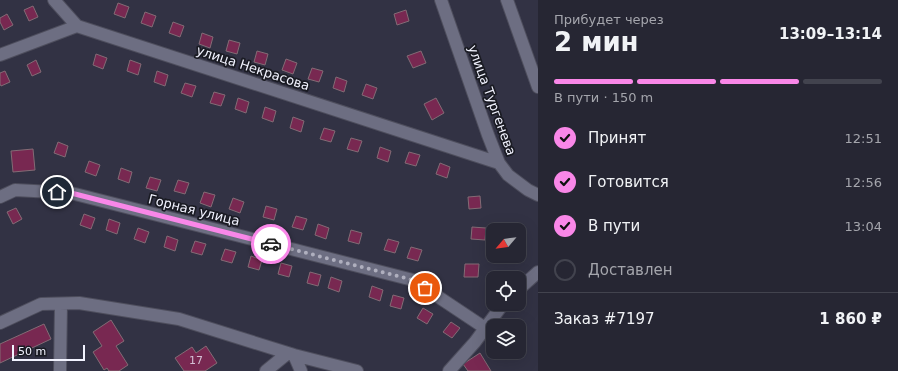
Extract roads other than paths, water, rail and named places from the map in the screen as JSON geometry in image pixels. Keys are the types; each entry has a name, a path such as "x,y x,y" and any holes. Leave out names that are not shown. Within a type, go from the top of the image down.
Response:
{"street":[{"path":"0,55 77,26 54,0"},
{"name":"улица Тургенева","path":"441,0 499,163 508,175 528,190 538,195"},
{"path":"507,0 538,87"},
{"name":"улица Некрасова","path":"77,26 499,163"},
{"name":"Горная улица","path":"0,197 15,190 71,193 413,280 485,328"},
{"path":"526,283 538,272"},
{"path":"0,323 41,304 80,303 179,319 291,354 357,371"},
{"path":"60,371 61,304"},
{"path":"449,371 475,342 498,311"},
{"path":"266,371 291,354"},
{"path":"291,354 301,371"}]}
